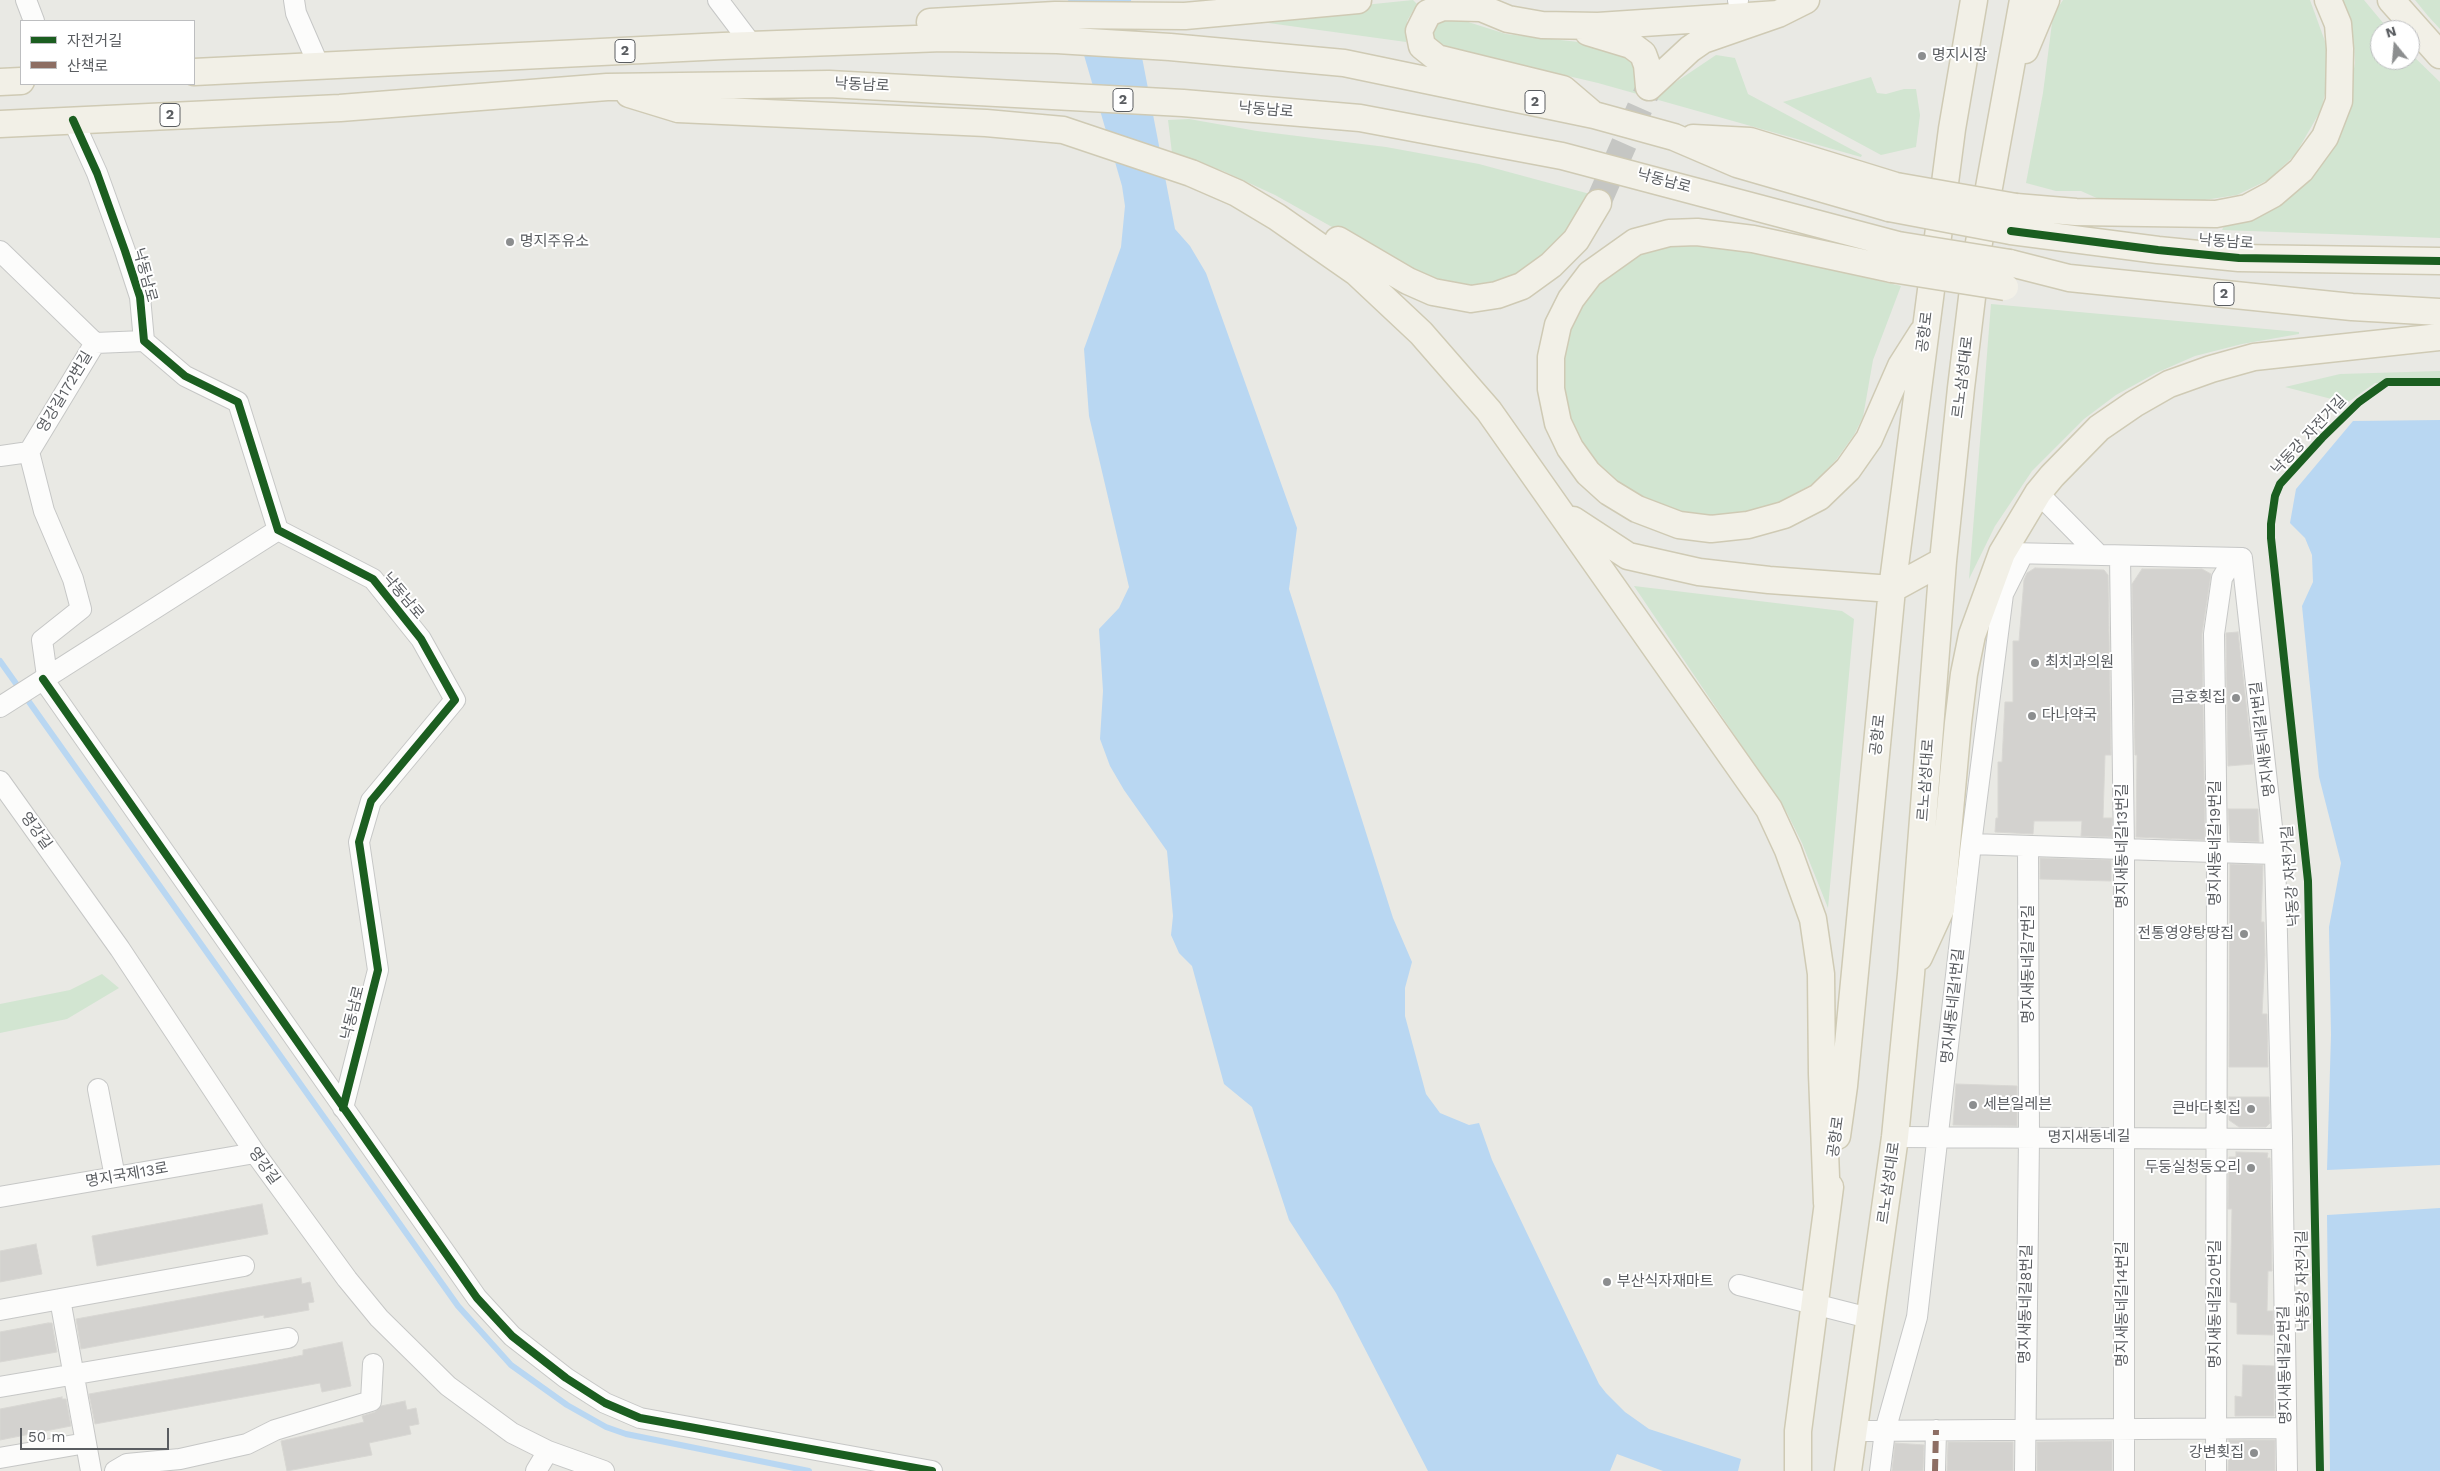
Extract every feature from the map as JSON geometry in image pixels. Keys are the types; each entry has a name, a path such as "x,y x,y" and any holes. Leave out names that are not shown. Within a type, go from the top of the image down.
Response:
{"main road":[{"path":"723,46 828,27 1056,28 1176,11 1358,0"},
{"path":"1675,20 1739,0"},
{"path":"1571,27 1621,42 1639,50 1646,58 1649,87 1690,49 1703,40 1778,14 1806,0"},
{"path":"1957,0 1964,53"},
{"name":"공항로","path":"1798,1471 1798,1431 1844,1086 1892,588 1964,53 1974,0"},
{"path":"2008,90 2023,0"},
{"path":"2008,90 2046,0"},
{"path":"2014,219 2086,212 2216,214 2247,208 2273,194 2301,170 2325,137 2339,101 2340,49 2338,24 2328,0"},
{"path":"2391,0 2440,55"},
{"path":"1594,115 1563,88 1437,58 1422,46 1420,31 1428,13 1443,7 1472,4 1525,24 1571,27 1778,14"},
{"name":"낙동남로","path":"195,72 723,46 975,38 1056,28 1170,47 1344,63 1594,115 1674,137 1737,164 1892,197 2014,219 2158,250 2239,258 2440,261"},
{"path":"0,82 20,81"},
{"name":"낙동남로","path":"0,124 340,108 607,87 829,84 1183,103 1360,118 1562,156 1895,257 2008,275 2069,278 2352,307 2440,312"},
{"path":"607,87 678,109 986,123 1062,130 1191,173 1237,193 1277,216 1356,272 1422,333 1489,412 1769,809 1788,850 1813,919 1821,974 1822,1074 1827,1203"},
{"name":"르노삼성대로","path":"1848,1471 1895,1137 1911,974 1943,561 1978,248 2008,90"},
{"path":"1277,216 1322,230 1384,268 1433,292 1471,299 1497,295 1522,286 1551,265 1576,240 1598,203"},
{"path":"1895,257 1697,232 1669,233 1635,242 1612,256 1590,274 1571,299 1558,325 1551,356 1551,389 1558,423 1570,448 1588,473 1609,492 1637,509 1679,525 1711,528 1748,525 1784,515 1820,497 1848,469 1869,439 1901,366 1926,326"},
{"path":"1911,974 1941,909 1964,674 1972,635 2012,554 2038,493 2073,452 2100,428 2134,404 2170,384 2211,369 2254,358 2440,337"},
{"path":"1562,513 1628,556 1699,572 1769,580 1892,588 1943,561"}],"street":[{"path":"26,0 34,20"},
{"path":"294,0 296,14 319,66"},
{"path":"718,0 749,41"},
{"name":"낙동남로","path":"73,120 97,173 140,297 144,341"},
{"name":"영강길172번길","path":"0,251 95,343 29,452"},
{"path":"0,707 278,530 238,402 185,376 144,341 95,343"},
{"path":"0,456 29,452 44,511 73,579 81,609 42,640 45,678 343,1108 491,1315 536,1355 606,1403 623,1412 658,1422 932,1471"},
{"path":"2038,493 2099,555"},
{"name":"낙동남로","path":"278,530 373,579 421,639 455,700 371,800 359,842 378,970 343,1108"},
{"path":"2012,554 2242,558"},
{"name":"명지새동네길1번길","path":"1938,1136 2003,594 2012,554"},
{"name":"명지새동네길13번길","path":"2120,556 2124,850 2123,1136"},
{"name":"명지새동네길1번길","path":"2242,558 2276,854 2282,1139"},
{"name":"명지새동네길19번길","path":"2216,1137 2217,853 2214,634 2222,578 2242,558"},
{"name":"영강길","path":"0,781 120,949 255,1153 347,1279 379,1318 448,1386 474,1407 512,1433 548,1451 604,1471"},
{"path":"1972,844 2276,854"},
{"name":"명지새동네길7번길","path":"2028,847 2029,1138"},
{"path":"98,1089 115,1177"},
{"path":"1880,1471 1885,1430 1917,1317 1938,1136"},
{"name":"명지새동네길","path":"1895,1137 2029,1138 2123,1136 2282,1139"},
{"name":"명지새동네길14번길","path":"2123,1136 2124,1471"},
{"name":"명지새동네길20번길","path":"2216,1137 2216,1471"},
{"name":"명지새동네길8번길","path":"2025,1471 2029,1138"},
{"name":"명지새동네길2번길","path":"2282,1139 2287,1471"},
{"name":"명지국제13로","path":"0,1197 255,1153"},
{"path":"0,1310 244,1266"},
{"path":"1739,1285 1869,1318"},
{"path":"60,1299 91,1471"},
{"path":"0,1387 288,1338"},
{"path":"115,1471 127,1464 180,1460 247,1444 275,1430 372,1402 373,1364"},
{"path":"1853,1431 2286,1428"},
{"path":"1935,1471 1936,1430"},
{"path":"0,1458 86,1443"},
{"path":"536,1471 548,1451"}],"green space":[{"path":"1413,0 1417,4 1407,21 1406,42 1254,21 1256,16"},
{"path":"2063,0 2310,0 2327,47 2328,82 2321,110 2295,155 2268,180 2237,195 2198,201 2099,199 2081,191 2056,191 2026,183 2043,93 2053,15"},
{"path":"2338,0 2364,0 2381,20 2370,20 2370,70 2420,70 2420,63 2440,82 2440,238 2222,230 2224,226 2248,220 2270,211 2284,201 2317,170 2333,148 2344,122 2355,63 2354,43"},
{"path":"2415,0 2440,0 2440,29 2428,16"},
{"path":"1442,20 1465,21 1506,34 1624,47 1658,94 1716,55 1735,58 1748,94 1862,155 1861,157 1598,83 1449,48 1436,41 1433,35 1438,22"},
{"path":"1871,77 1877,93 1886,94 1904,89 1916,89 1920,115 1916,147 1881,155 1783,102"},
{"path":"1189,119 1257,131 1386,147 1479,164 1590,194 1560,243 1531,271 1500,284 1459,286 1423,278 1275,195 1223,171 1172,153 1168,120"},
{"path":"1674,243 1740,247 1901,286 1873,360 1863,417 1854,435 1836,460 1814,483 1779,502 1734,516 1700,516 1678,513 1620,486 1605,472 1574,434 1564,410 1560,361 1564,337 1580,302 1624,258"},
{"path":"1991,304 2299,332 2299,334 2242,344 2195,356 2156,373 2116,395 2084,419 2032,471 1995,526 1969,579"},
{"path":"2440,371 2440,385 2375,383 2347,403 2285,387 2340,374"},
{"path":"1634,586 1842,611 1854,619 1828,908 1802,843 1787,813"},
{"path":"102,974 119,988 67,1019 0,1033 0,1004 70,990"}],"water":[{"path":"1068,0 1131,0 1175,229 1190,246 1206,273 1297,528 1289,589 1393,918 1412,962 1405,988 1405,1016 1426,1094 1440,1113 1469,1125 1479,1123 1492,1160 1599,1384 1606,1393 1625,1412 1649,1429 1741,1459 1738,1471 1663,1471 1617,1454 1610,1471 1428,1471 1336,1293 1289,1220 1252,1107 1224,1084 1192,966 1179,953 1171,935 1173,916 1167,851 1124,790 1110,766 1100,739 1103,691 1099,629 1119,608 1129,587 1089,416 1084,349 1121,247 1125,206 1122,186"},
{"path":"2440,420 2440,1165 2327,1170 2331,1035 2329,927 2341,863 2319,777 2302,606 2313,582 2312,555 2305,538 2290,523 2296,489 2353,421"},
{"path":"2440,1208 2440,1471 2330,1471 2327,1215"}],"building":[{"path":"2035,568 2104,570 2108,575 2111,755 2105,755 2103,818 2112,818 2112,837 2081,836 2082,821 2034,821 2033,834 1995,832 1996,818 1998,818 1998,762 2002,762 2005,702 2013,702 2013,641 2019,641 2024,580 2027,573"},
{"path":"2142,569 2202,569 2211,574 2202,634 2205,840 2136,837 2137,755 2135,755 2132,584"},
{"path":"2238,632 2253,764 2228,766 2226,633"},
{"path":"2228,809 2258,809 2259,842 2230,841"},
{"path":"2040,858 2111,860 2111,881 2040,879"},
{"path":"2230,864 2263,865 2261,922 2264,922 2265,955 2262,1014 2267,1014 2268,1067 2229,1067"},
{"path":"1956,1084 2017,1086 2017,1126 1953,1125"},
{"name":"큰바다횟집","path":"2229,1097 2269,1097 2270,1123 2266,1127 2239,1127 2229,1120"},
{"path":"2236,1152 2268,1153 2267,1158 2270,1158 2272,1271 2268,1271 2267,1311 2273,1311 2273,1335 2237,1334 2237,1303 2230,1302 2232,1209 2228,1209 2229,1157 2236,1157"},
{"path":"262,1204 268,1234 97,1266 92,1236"},
{"path":"36,1244 42,1274 0,1282 0,1251"},
{"path":"301,1278 302,1284 310,1282 314,1302 308,1303 309,1310 264,1318 264,1315 81,1349 76,1319"},
{"path":"52,1323 57,1352 0,1362 0,1332"},
{"path":"342,1342 351,1386 322,1392 320,1383 95,1424 89,1394 303,1355 303,1350"},
{"path":"2243,1365 2274,1366 2274,1416 2235,1416 2235,1396 2242,1397"},
{"path":"62,1397 62,1399 66,1399 71,1426 0,1440 0,1409"},
{"path":"405,1401 407,1410 416,1408 419,1424 409,1426 411,1434 369,1443 372,1455 287,1471 281,1441 364,1422 362,1416 375,1412 381,1406"},
{"name":"강변횟집","path":"2229,1440 2275,1440 2275,1471 2228,1471"},
{"path":"2112,1441 2112,1471 2037,1471 2037,1442"},
{"path":"1948,1442 2013,1442 2013,1471 1947,1471"},
{"path":"1895,1443 1924,1445 1923,1471 1892,1471"}],"waterway":[{"path":"0,661 458,1306 511,1365 567,1405 606,1427 626,1434 809,1471"}],"tunnel":[{"path":"1598,203 1649,87"}],"marked path":[{"path":"1935,1471 1936,1430"}],"cycle path":[{"path":"73,120 97,173 140,297 144,341 185,376 238,402 278,530 373,579 421,639 455,700 371,801 359,842 378,970 343,1108"},
{"path":"2011,231 2158,250 2239,258 2440,261"},
{"name":"낙동강 자전거길","path":"2320,1471 2308,881 2271,524 2275,496 2280,484 2322,438 2359,402 2387,382 2440,382"},
{"path":"43,679 477,1298 512,1336 566,1378 605,1403 640,1418 932,1471"}],"place":[{"name":"명지시장","path":"1922,56"},
{"name":"명지주유소","path":"510,242"},
{"name":"최치과의원","path":"2035,663"},
{"name":"금호횟집","path":"2236,698"},
{"name":"다나약국","path":"2032,716"},
{"name":"전통영양탕땅집","path":"2244,934"},
{"name":"세븐일레븐","path":"1973,1105"},
{"name":"큰바다횟집","path":"2251,1109"},
{"name":"두둥실청둥오리","path":"2251,1168"},
{"name":"부산식자재마트","path":"1607,1282"},
{"name":"강변횟집","path":"2254,1453"}]}
